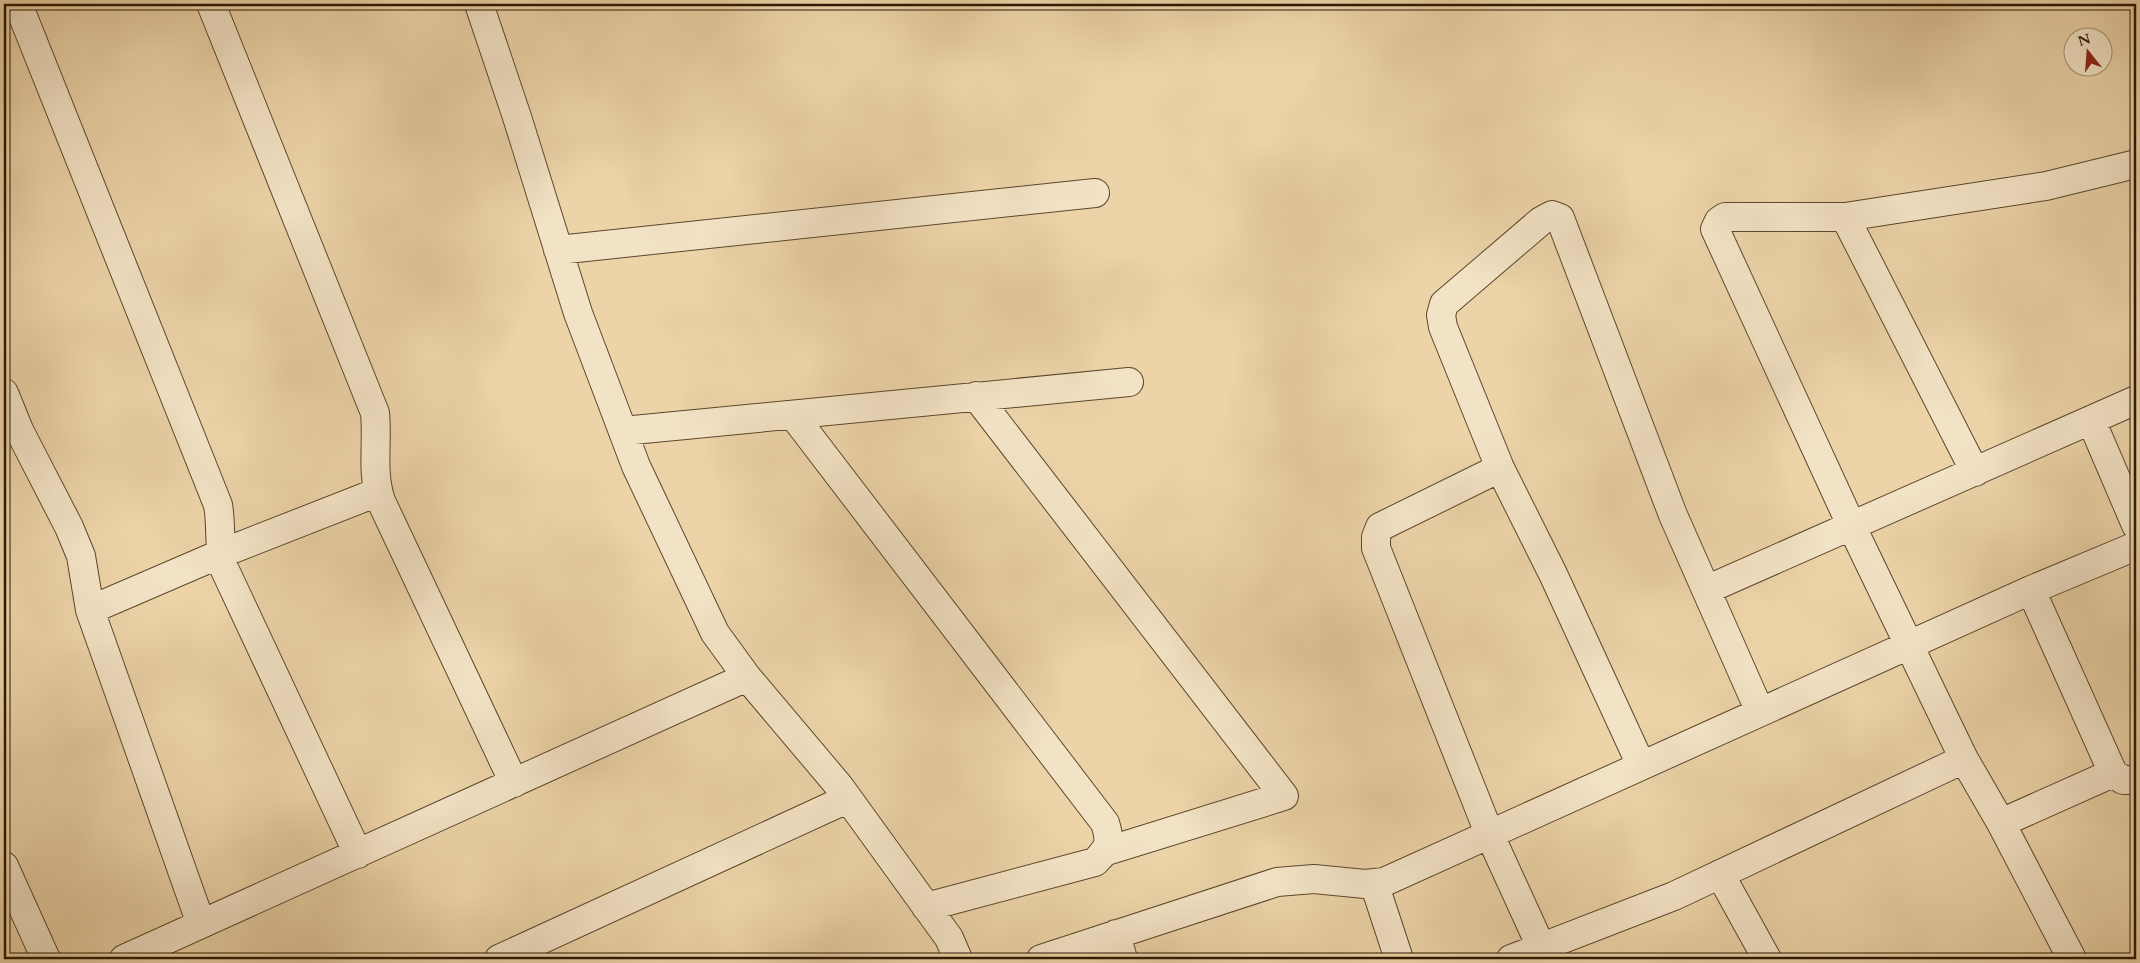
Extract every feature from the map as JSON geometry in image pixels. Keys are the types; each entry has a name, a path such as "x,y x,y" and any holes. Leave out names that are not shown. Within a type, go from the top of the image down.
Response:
{"street":[{"path":"18,4 218,505 220,554 228,577 358,854"},
{"path":"211,4 375,413 378,438 374,471 378,492 514,783"},
{"path":"479,4 518,117 578,313 636,466 715,633 747,677 847,799 949,938 958,959"},
{"path":"2072,959 2001,823 1964,759 1852,527 1715,229 1719,221 1725,217 1845,217 2046,186 2136,164"},
{"path":"558,250 1095,193"},
{"path":"1642,765 1553,574 1500,468 1443,327 1441,315 1444,304 1541,221 1552,215 1560,218 1673,515 1760,712"},
{"path":"1845,217 1975,472"},
{"path":"623,431 1129,382"},
{"path":"4,393 11,433 69,527 81,556 90,610 201,924"},
{"path":"926,908 1095,862 1107,851 1284,796 976,396"},
{"path":"1706,590 2136,400"},
{"path":"793,415 1105,823 1110,838 1107,851"},
{"path":"2091,420 2136,525"},
{"path":"1500,468 1380,527 1376,537 1376,548 1489,833 1541,947"},
{"path":"90,610 220,554 378,492"},
{"path":"1041,959 1120,947 1278,882 1314,879 1348,883 1384,882 1910,644 2136,546"},
{"path":"2001,823 2124,776 2031,590"},
{"path":"124,959 747,677"},
{"path":"1511,959 1674,896 1964,759"},
{"path":"499,959 847,799"},
{"path":"4,866 46,959"},
{"path":"1720,874 1767,959"},
{"path":"1374,883 1399,959"}]}
